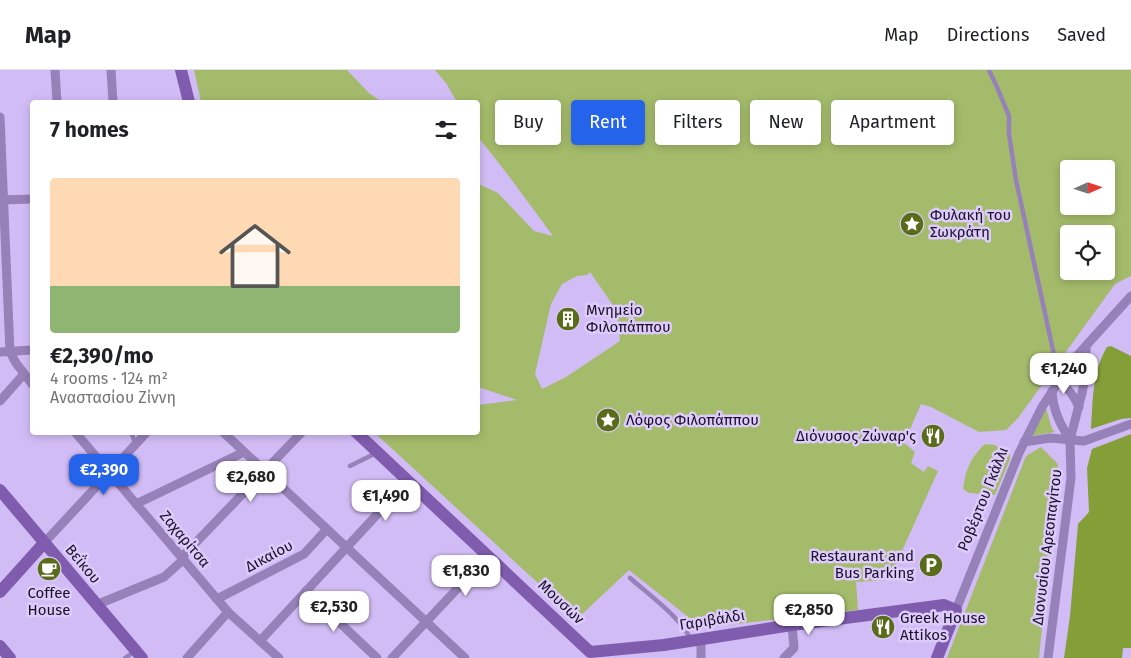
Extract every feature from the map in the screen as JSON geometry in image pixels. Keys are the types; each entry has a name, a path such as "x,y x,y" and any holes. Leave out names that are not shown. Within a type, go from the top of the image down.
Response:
{"street":[{"path":"55,70 57,100"},
{"path":"112,70 113,100"},
{"path":"181,70 188,100"},
{"path":"0,118 3,271 10,352 30,382"},
{"path":"2,200 30,199"},
{"name":"Ροβέρτου Γκάλλι","path":"937,658 1024,442 1042,407 1073,360 1131,296"},
{"name":"Διονυσίου Αρεοπαγίτου","path":"1048,658 1071,478 1070,440 1086,373 1086,347"},
{"path":"0,352 30,350"},
{"path":"1056,365 1059,381 1072,393 1079,407"},
{"path":"0,401 24,374"},
{"name":"Διονυσίου Αρεοπαγίτου","path":"1052,391 1053,404 1060,425 1070,440"},
{"path":"1024,442 1050,438 1084,441 1131,424"},
{"name":"Ζαχαρίτσα","path":"78,435 228,612 279,658"},
{"path":"0,592 144,435"},
{"path":"226,435 465,658"},
{"path":"96,605 164,577 299,435"},
{"name":"Μουσών","path":"359,435 590,655"},
{"path":"136,504 244,452"},
{"path":"260,641 408,482"},
{"name":"Βεΐκου","path":"0,490 96,605 135,656"},
{"name":"Δικαίου","path":"217,599 304,554 327,529"},
{"path":"392,658 488,556"},
{"path":"306,591 377,658"},
{"name":"Γαριβάλδι","path":"590,655 622,654 696,639 944,605 956,610"},
{"path":"187,658 228,612"},
{"path":"784,658 794,648 792,625"},
{"path":"696,639 701,658"},
{"path":"0,646 10,658"}],"lane":[{"path":"988,70 998,87 1009,116 1009,134 1016,180 1030,253 1056,365"},
{"path":"132,435 136,445"},
{"path":"350,466 377,453"},
{"path":"630,578 696,639"}],"green space":[{"path":"194,70 347,70 369,93 379,100 201,100"},
{"name":"Λόφος Φιλοπάππου","path":"435,70 1131,70 1131,276 1115,284 1018,418 1006,430 979,432 931,407 921,404 904,443 915,452 911,463 924,472 928,466 938,471 889,580 856,582 858,610 702,628 629,570 577,619 377,435 480,435 480,405 517,400 480,388 480,184 498,193 534,231 553,236 480,140 480,100 456,100 446,83","holes":["590,272 617,311 620,341 566,377 542,389 535,374 551,304 562,284 577,276 587,275"]},
{"path":"1111,346 1131,356 1131,418 1121,419 1091,429 1093,397 1098,366 1107,347"},
{"path":"1046,408 1052,429 1055,432 1031,436"},
{"path":"1131,434 1131,648 1123,648 1122,658 1064,658 1070,616 1078,524 1089,512 1087,468 1092,449"},
{"path":"985,444 995,445 1010,455 995,495 969,493 963,489 969,464"},
{"path":"1041,447 1058,464 1039,658 947,658 1026,456"}],"place":[{"name":"Φυλακή του Σωκράτη","path":"912,224"},
{"name":"Μνημείο Φιλοπάππου","path":"568,319"},
{"name":"Λόφος Φιλοπάππου","path":"608,420"},
{"name":"Διόνυσος Ζώναρ'ς","path":"933,436"},
{"name":"Restaurant and Bus Parking","path":"931,565"},
{"name":"Coffee House","path":"49,569"},
{"name":"Greek House Attikos","path":"883,627"}]}
